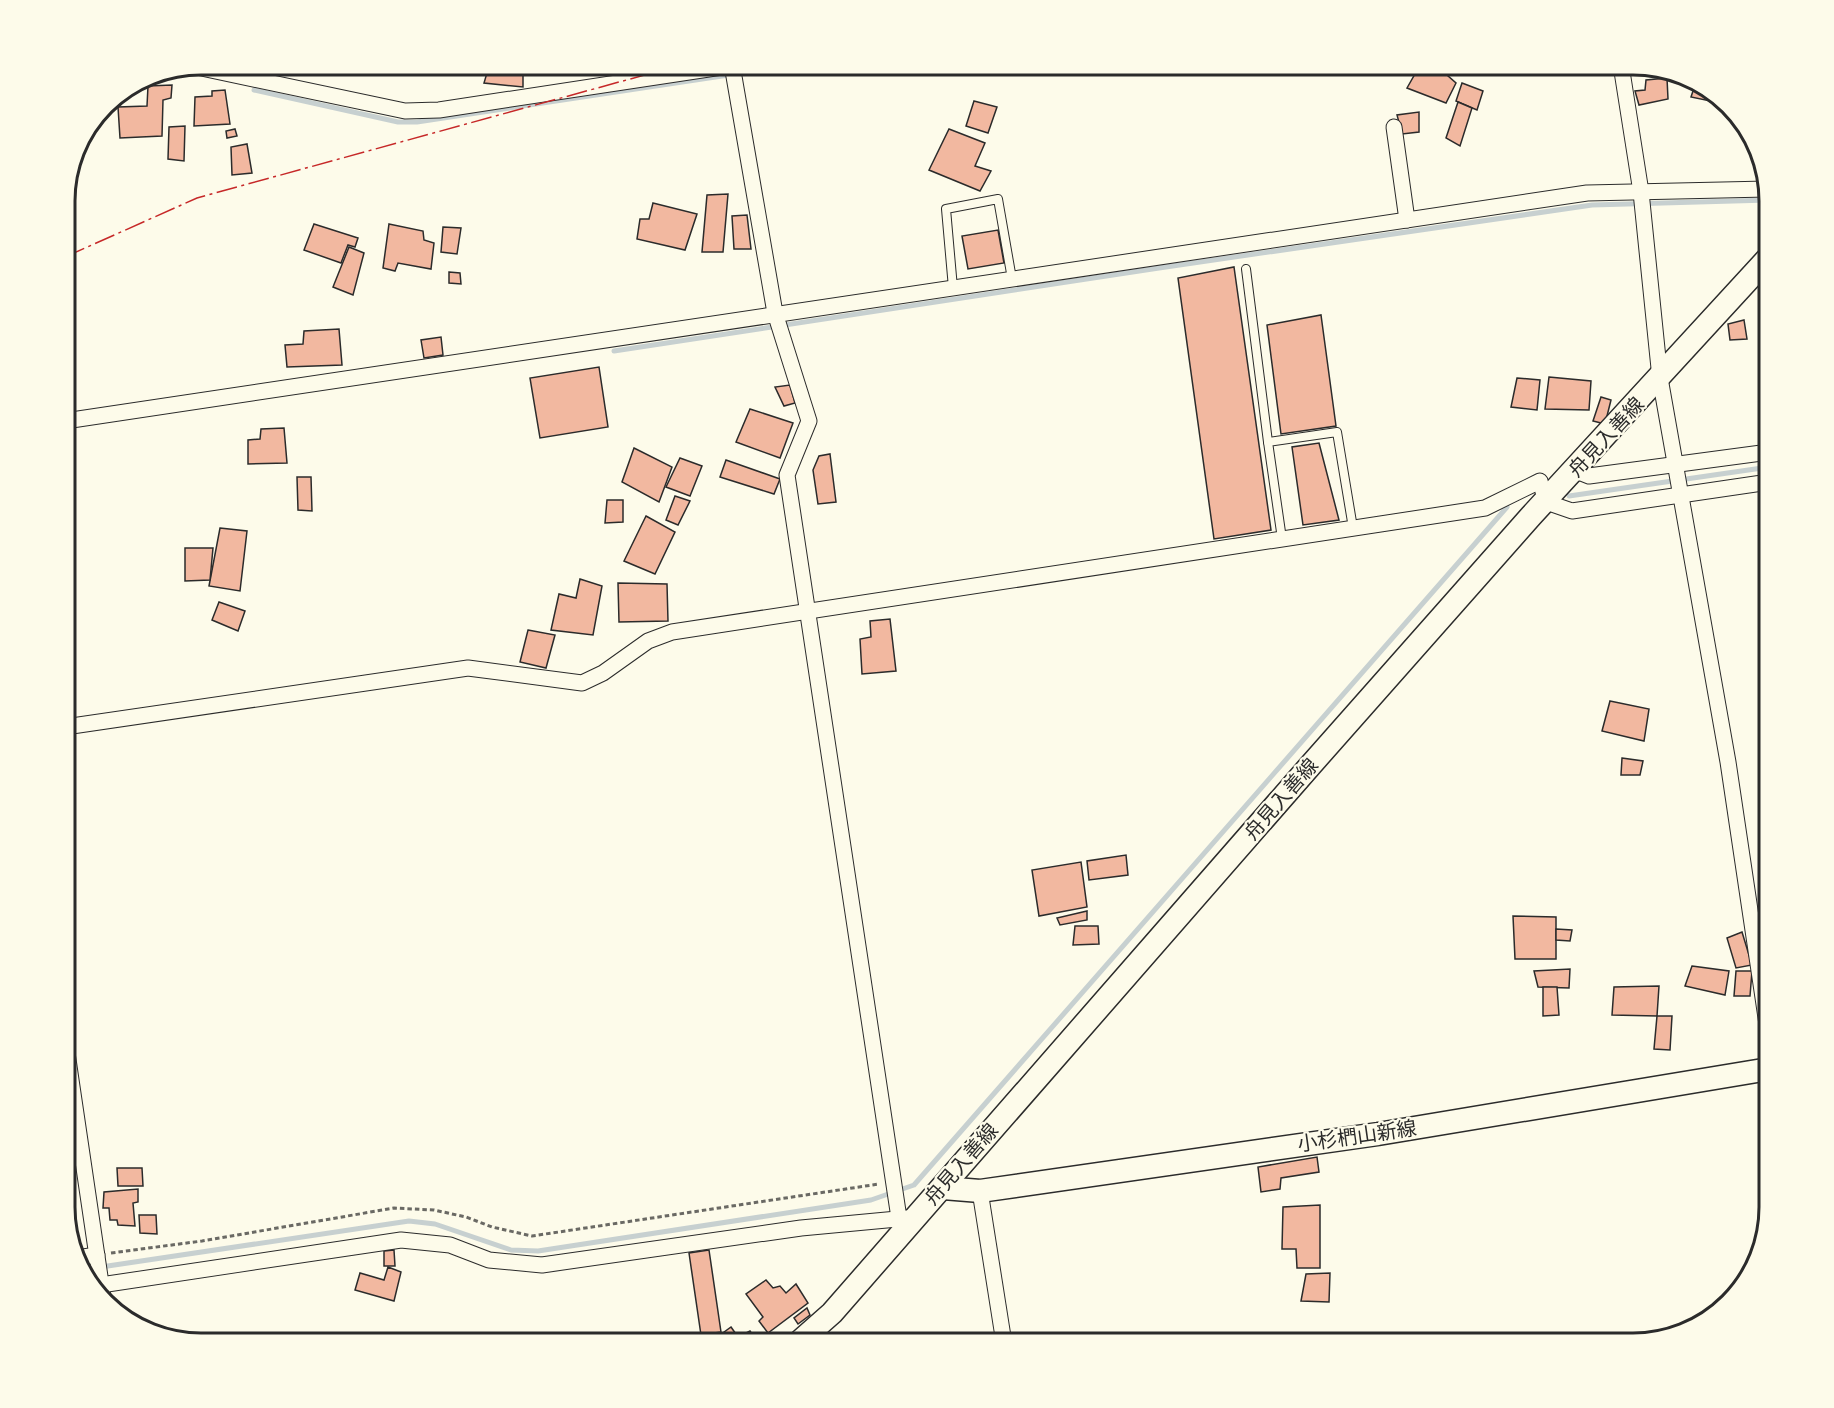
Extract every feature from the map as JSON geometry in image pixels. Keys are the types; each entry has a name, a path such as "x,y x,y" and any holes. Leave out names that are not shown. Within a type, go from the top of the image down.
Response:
{"main road":[{"name":"舟見入善線","path":"810,1333 832,1313 907,1218 943,1188 999,1120 1294,785 1546,502 1759,269"},
{"name":"小杉椚山新線","path":"943,1188 980,1191 1378,1134 1759,1071"}],"street":[{"path":"235,75 405,111 439,110 668,75"},
{"path":"106,1289 401,1240 450,1245 489,1260 542,1265 801,1228 907,1218 894,1182 787,475 809,421 775,313 735,75"},
{"path":"1623,75 1641,192 1660,378 1728,762 1759,966"},
{"path":"1394,127 1407,220"},
{"path":"75,419 1587,193 1758,189"},
{"path":"1574,471 1589,476 1676,469 1759,454"},
{"path":"75,726 468,668 582,683 603,673 648,641 672,632 1485,508 1540,482 1546,502 1572,511 1680,492 1759,483"},
{"path":"75,1106 97,1255 98,1280"},
{"path":"980,1191 1002,1333"},
{"path":"85,1257 97,1255"}],"lane":[{"path":"953,288 946,209 998,200 1012,279"},
{"path":"1246,269 1282,539"},
{"path":"1268,442 1337,432 1353,528"}],"path":[{"path":"97,1255 202,1242 394,1208 434,1210 532,1236 848,1187 894,1182"}],"building":[{"path":"486,75 523,75 523,87 484,83"},
{"path":"1414,75 1447,75 1456,83 1446,103 1407,88"},
{"path":"1646,80 1667,80 1668,99 1639,105 1635,91 1645,90"},
{"path":"1462,83 1483,91 1477,110 1456,101"},
{"path":"172,85 171,98 163,100 162,136 120,138 118,107 147,106 148,87"},
{"path":"225,90 230,124 194,126 195,97 212,96 212,91"},
{"path":"1693,90 1710,101 1691,97"},
{"path":"974,101 997,107 988,133 966,126"},
{"path":"1458,102 1472,108 1460,146 1446,138"},
{"path":"1419,112 1419,132 1402,134 1397,115"},
{"path":"185,126 184,161 168,159 169,127"},
{"path":"235,129 237,136 227,138 226,131"},
{"path":"949,129 985,143 975,166 991,171 980,191 929,170"},
{"path":"247,144 252,173 232,175 231,147"},
{"path":"728,194 723,252 702,252 707,195"},
{"path":"653,203 697,214 685,250 637,239 640,219 649,219"},
{"path":"747,215 751,249 734,249 732,216"},
{"path":"314,224 358,238 355,247 348,245 341,263 304,250"},
{"path":"389,224 423,231 424,240 434,243 431,269 398,263 395,271 383,268"},
{"path":"443,227 461,228 457,254 441,252"},
{"path":"998,230 1004,263 968,269 962,236"},
{"path":"349,247 364,253 353,295 333,287"},
{"path":"1234,267 1271,530 1214,539 1178,278"},
{"path":"449,272 460,273 461,284 449,283"},
{"path":"1321,315 1336,426 1281,434 1267,325"},
{"path":"1744,320 1747,339 1730,340 1728,324"},
{"path":"339,329 342,365 287,367 285,345 303,344 304,331"},
{"path":"441,337 443,355 424,358 421,340"},
{"path":"599,367 608,427 540,438 530,378"},
{"path":"1549,377 1591,381 1589,410 1545,409"},
{"path":"1517,378 1540,380 1537,410 1511,407"},
{"path":"790,385 795,403 784,406 775,387"},
{"path":"1601,397 1611,400 1605,424 1593,421"},
{"path":"750,409 793,423 780,458 736,442"},
{"path":"284,428 287,463 248,464 248,440 260,439 261,429"},
{"path":"1319,443 1339,520 1303,525 1292,447"},
{"path":"634,448 672,467 659,502 622,482"},
{"path":"830,454 836,502 818,504 813,470 819,456"},
{"path":"680,458 702,466 690,496 666,487"},
{"path":"726,460 780,479 774,494 720,477"},
{"path":"297,477 311,477 312,511 298,510"},
{"path":"675,496 690,501 678,525 666,520"},
{"path":"607,500 623,500 623,522 605,523"},
{"path":"646,516 675,532 655,574 624,561"},
{"path":"220,528 247,531 240,591 209,586"},
{"path":"185,548 213,548 210,580 185,581"},
{"path":"580,579 602,586 593,635 551,630 559,594 576,598"},
{"path":"618,583 667,584 668,621 619,622"},
{"path":"219,602 245,611 238,631 212,620"},
{"path":"890,619 896,671 862,674 860,639 871,637 870,621"},
{"path":"528,630 555,635 546,668 520,662"},
{"path":"1610,701 1649,709 1644,741 1602,731"},
{"path":"1622,758 1643,761 1640,775 1621,775"},
{"path":"1126,855 1128,875 1089,880 1087,861"},
{"path":"1081,862 1087,907 1039,916 1032,870"},
{"path":"1087,911 1087,920 1060,925 1057,918"},
{"path":"1513,916 1556,917 1556,959 1515,959"},
{"path":"1075,926 1098,926 1099,944 1073,945"},
{"path":"1556,929 1572,930 1570,941 1556,940"},
{"path":"1742,932 1752,965 1736,968 1727,938"},
{"path":"1692,966 1729,971 1725,995 1685,986"},
{"path":"1570,969 1569,988 1538,987 1534,971"},
{"path":"1736,971 1752,971 1750,996 1734,996"},
{"path":"1659,986 1657,1016 1612,1015 1614,987"},
{"path":"1543,987 1557,987 1559,1015 1543,1016"},
{"path":"1657,1016 1672,1016 1670,1050 1654,1049"},
{"path":"1317,1157 1319,1172 1281,1178 1280,1189 1261,1192 1258,1167"},
{"path":"117,1168 142,1168 143,1186 118,1186"},
{"path":"138,1189 138,1202 133,1203 135,1226 118,1225 117,1220 110,1220 109,1208 103,1208 104,1192"},
{"path":"1320,1205 1320,1268 1297,1268 1296,1249 1282,1249 1283,1207"},
{"path":"139,1215 156,1215 157,1234 140,1233"},
{"path":"394,1250 395,1266 384,1266 384,1251"},
{"path":"709,1250 721,1332 701,1333 689,1253"},
{"path":"388,1267 401,1272 394,1301 355,1290 360,1273 384,1280"},
{"path":"1330,1273 1329,1302 1301,1301 1306,1274"},
{"path":"766,1280 773,1288 780,1286 786,1293 796,1284 808,1303 768,1333 759,1321 763,1317 746,1294"},
{"path":"807,1308 810,1315 798,1324 794,1318"},
{"path":"731,1327 735,1333 723,1333"}],"waterway":[{"path":"254,90 398,122 417,122 729,75"},
{"path":"614,351 1592,205 1759,200"},
{"path":"1569,496 1759,468"},
{"path":"91,1268 409,1221 435,1224 511,1250 538,1251 871,1200 914,1185 1507,507"}],"power":[{"path":"75,253 197,198 645,75"}]}
